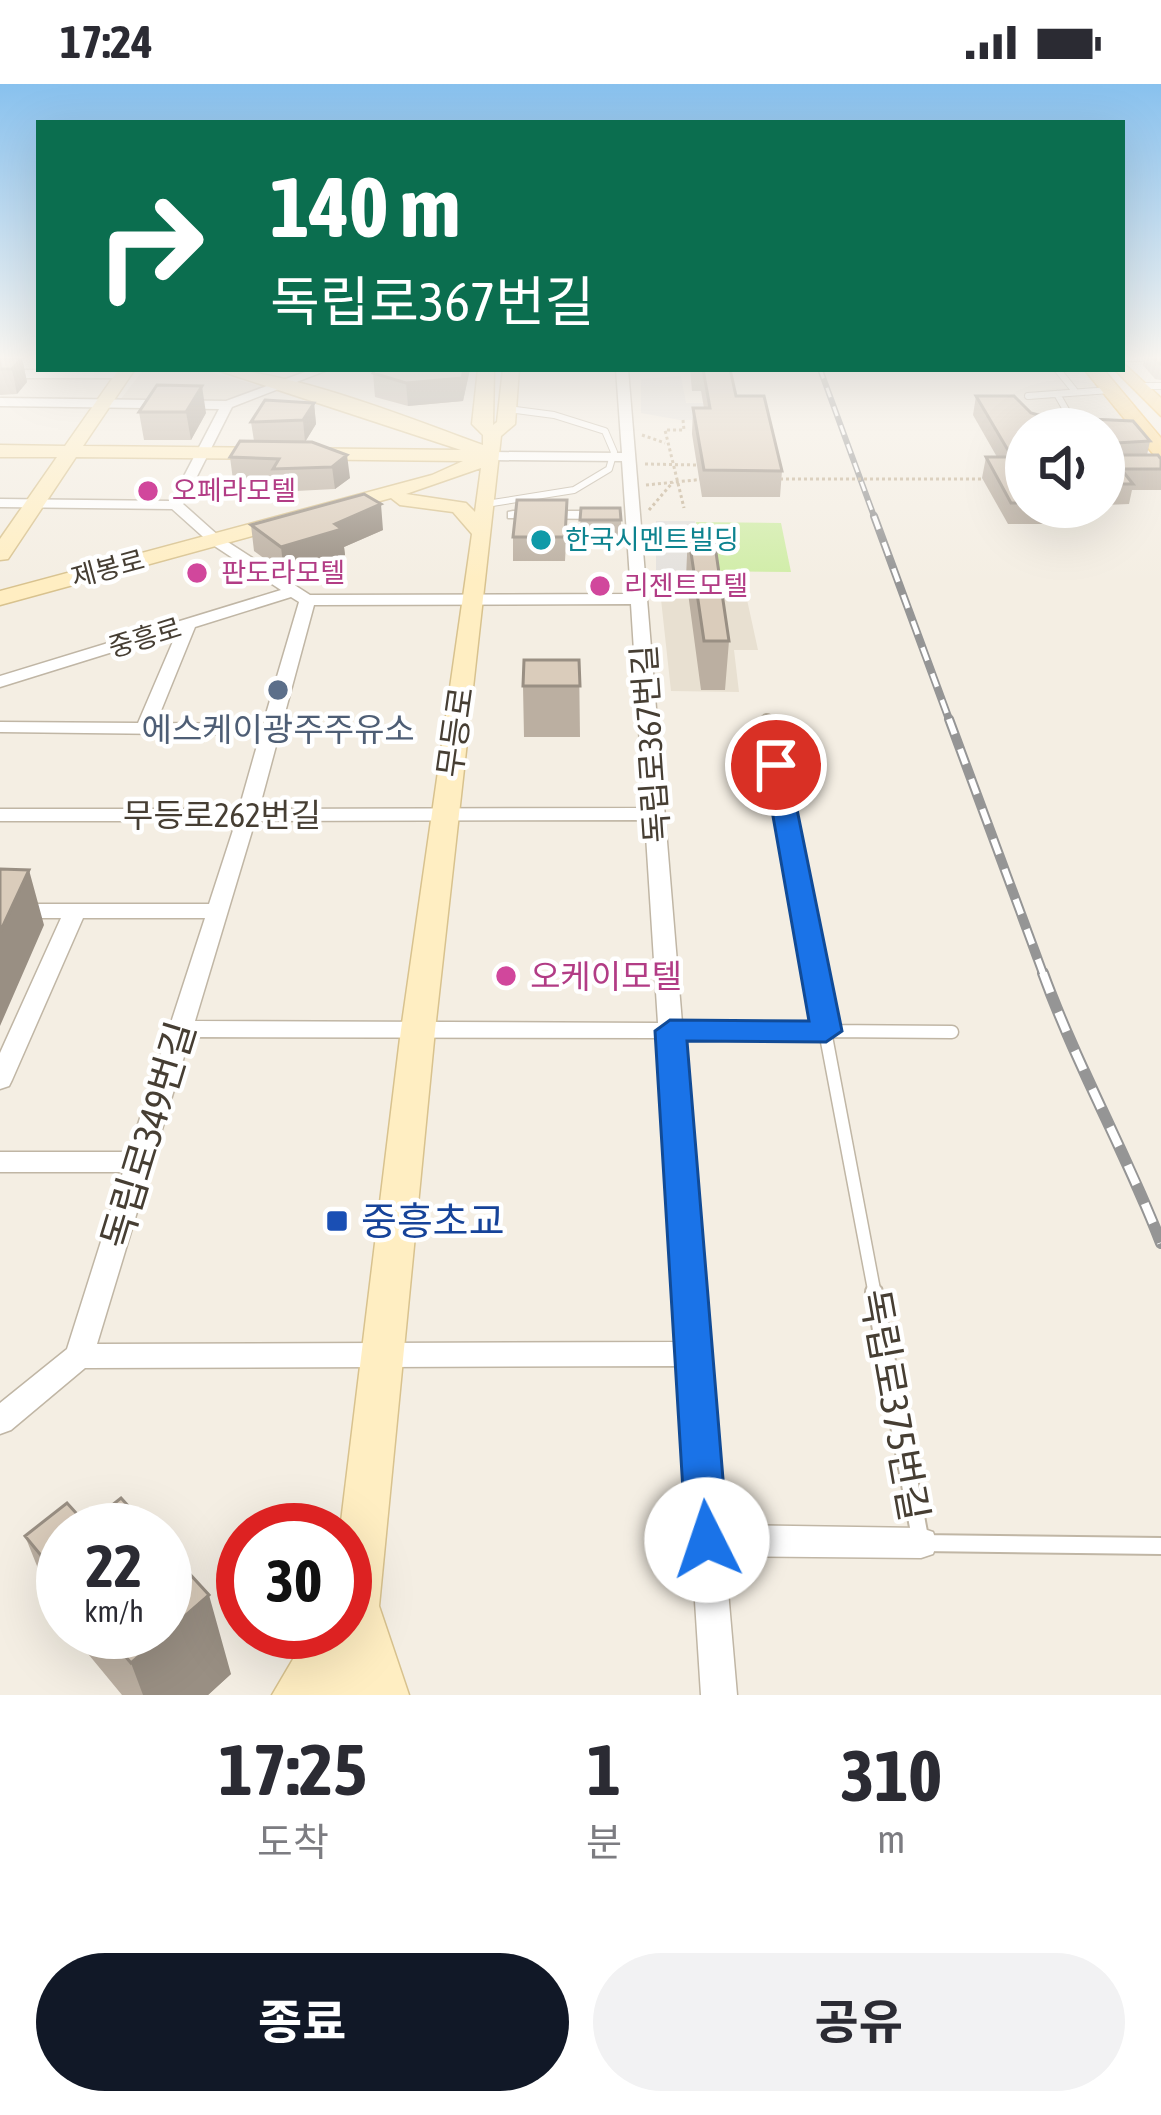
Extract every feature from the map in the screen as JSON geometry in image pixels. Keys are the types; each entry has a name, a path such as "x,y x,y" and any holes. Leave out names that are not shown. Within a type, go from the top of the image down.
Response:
{"street":[{"path":"0,554 85,431"},
{"path":"176,506 212,431"},
{"path":"306,454 375,431"},
{"path":"441,431 492,445"},
{"name":"무등로","path":"362,1503 444,813 473,599 494,518 492,445 485,431"},
{"name":"무등로","path":"492,445 501,431"},
{"name":"독립로367번길","path":"621,431 620,457 643,510 639,599 719,1695"},
{"path":"0,451 306,454 492,445 620,457"},
{"name":"제봉로","path":"0,598 439,479 492,445"},
{"path":"306,454 364,472 362,487 346,504"},
{"path":"0,503 176,506 215,540 298,596"},
{"path":"346,504 447,503 494,518 643,510"},
{"name":"중흥로","path":"0,682 298,596 639,599"},
{"name":"독립로349번길","path":"79,1356 247,816 271,730 298,596"},
{"path":"145,728 188,625"},
{"path":"0,727 271,730"},
{"name":"무등로262번길","path":"0,815 655,814"},
{"path":"0,911 217,911"},
{"path":"0,1080 75,911"},
{"path":"180,1030 826,1031"},
{"path":"0,1162 140,1162"},
{"path":"0,1421 79,1356 694,1354"},
{"path":"707,1540 921,1544"},
{"path":"297,1695 320,1659"},
{"name":"무등로","path":"345,1659 345,1695"},
{"path":"366,1659 384,1695"}],"lane":[{"path":"494,518 574,492 608,470 620,457 605,431"},
{"name":"독립로375번길","path":"767,720 921,1544 1161,1546"},
{"path":"826,1031 952,1032"}],"path":[{"path":"664,431 684,508"},
{"path":"642,435 667,443"},
{"path":"670,464 697,465"},
{"path":"768,479 1004,478"},
{"path":"646,485 722,479"},
{"path":"643,510 674,482"}],"shaded area":[{"path":"656,521 695,521 698,571 656,570"},
{"path":"658,572 741,572 758,650 734,650 739,692 671,691"}],"green space":[{"path":"696,522 781,523 791,572 701,571"}],"building":[{"path":"697,431 772,431 782,471 704,470"},
{"path":"1125,431 1142,431 1150,441 1125,442"},
{"path":"240,441 312,442 347,455 332,467 273,469 279,459 230,457"},
{"path":"1125,455 1158,455 1161,469 1125,469"},
{"path":"986,457 1005,457 1005,492"},
{"path":"364,494 381,504 335,524 342,529 281,547 251,525"},
{"path":"517,500 567,500 565,537 513,537"},
{"path":"581,508 620,508 621,520 580,520"},
{"path":"688,532 713,532 729,641 704,641"},
{"path":"524,660 579,660 580,686 523,686"},
{"path":"0,869 29,870 0,932"},
{"path":"36,1527 36,1549 25,1536"},
{"path":"192,1576 209,1595 192,1610"}],"railway":[{"path":"843,431 875,519"},
{"path":"874,516 950,722"},
{"path":"949,719 1044,976"},
{"path":"1043,973 1161,1243"}],"place":[{"name":"오페라모텔","path":"148,491"},
{"name":"한국시멘트빌딩","path":"541,540"},
{"name":"판도라모텔","path":"197,573"},
{"name":"리젠트모텔","path":"600,586"},
{"name":"에스케이광주주유소","path":"278,690"},
{"name":"오케이모텔","path":"506,976"},
{"name":"중흥초교","path":"337,1221"}],"route":[{"path":"707,1540 670,1031 826,1031 776,765"}]}
